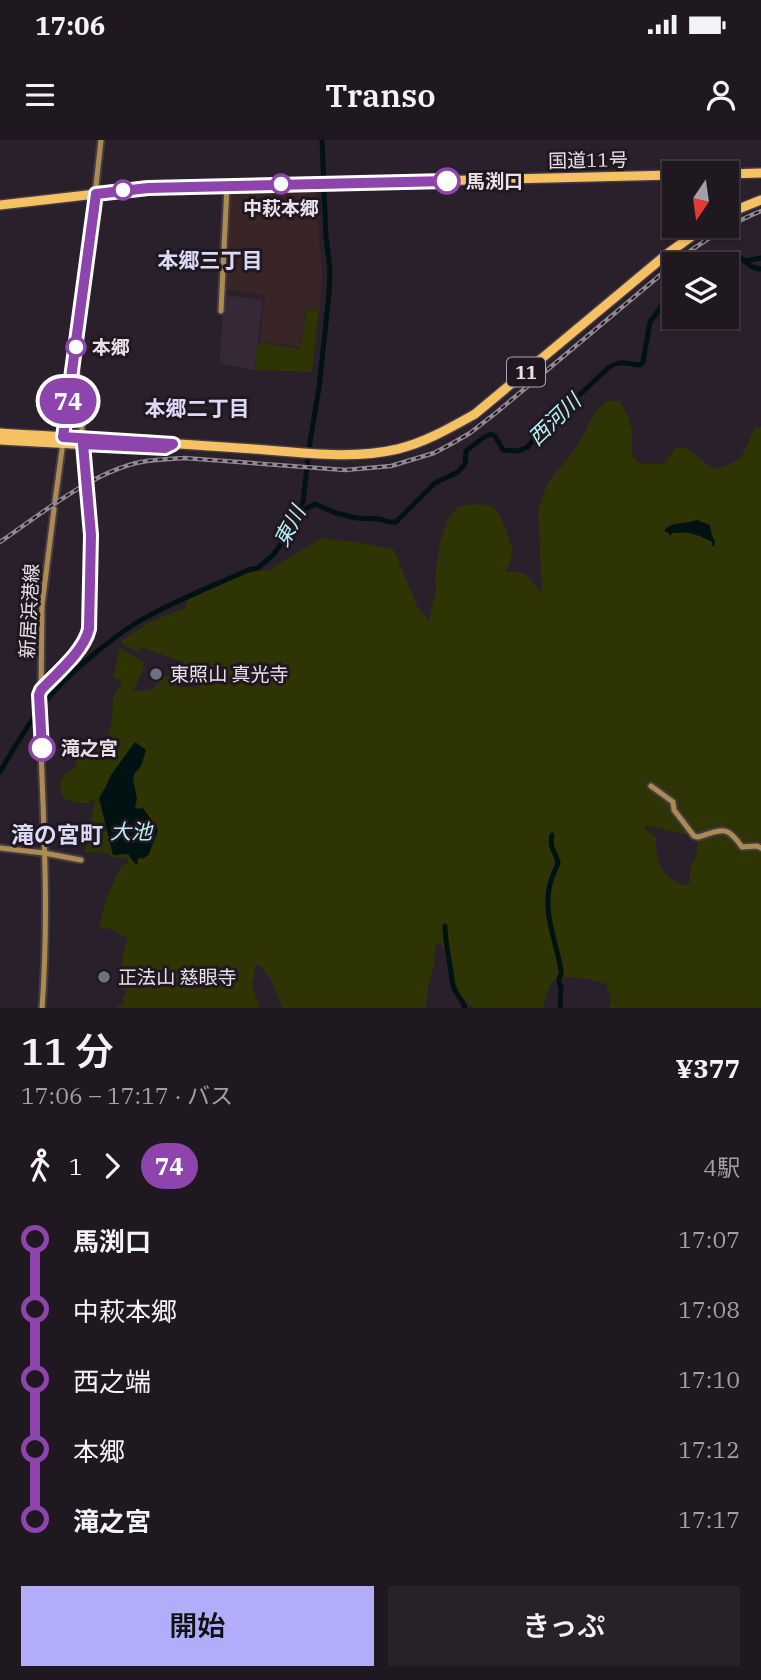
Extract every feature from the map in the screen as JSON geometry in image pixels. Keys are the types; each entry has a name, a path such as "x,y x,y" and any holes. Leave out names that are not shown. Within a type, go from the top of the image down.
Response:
{"highway":[{"path":"739,174 761,173"},
{"name":"国道11号","path":"0,205 148,188 662,175"},
{"path":"739,209 761,200"},
{"name":"11","path":"0,440 173,444 316,453 361,454 397,449 447,431 475,414 689,238"},
{"name":"11","path":"0,433 83,444 165,448 173,444"}],"main road":[{"path":"55,501 101,140"},
{"path":"221,311 227,186"},
{"path":"74,360 82,431"},
{"path":"41,690 74,654 87,637 89,629 91,535 83,444"},
{"name":"新居浜港線","path":"42,1008 42,606 54,509"},
{"path":"651,786 673,802 674,810 694,836 722,830 733,834 742,847 761,848"},
{"path":"0,848 81,860"}],"shaded area":[{"path":"315,187 322,271 320,309 306,307 300,347 260,341 265,295 224,289 230,189"},
{"path":"224,295 263,300 254,370 223,364 220,361"}],"green space":[{"path":"307,308 319,310 312,372 254,370 258,342 300,349"},
{"path":"607,401 619,401 631,424 634,456 640,463 645,464 665,463 675,448 685,447 712,468 719,469 741,458 755,428 761,427 761,1008 609,1008 611,998 606,984 569,977 556,978 549,987 543,1008 473,1008 460,997 446,953 436,942 426,1008 282,1008 271,980 262,967 256,965 252,983 259,1008 117,1008 124,1004 123,998 127,992 124,990 129,981 122,965 128,938 99,927 106,899 121,866 128,863 127,858 110,857 109,853 85,852 95,799 76,803 64,799 61,781 75,768 78,756 91,755 92,745 105,746 112,721 113,697 122,683 113,678 120,648 145,663 132,692 153,689 164,675 175,679 177,687 199,688 185,678 183,662 141,647 139,653 122,644 122,640 152,621 185,608 187,599 247,572 269,570 322,538 394,550 417,606 429,621 436,590 440,543 447,520 459,506 476,504 496,510 505,528 513,552 506,572 528,576 542,594 538,511 547,484 578,445 596,411","holes":["645,825 698,835 696,859 691,865 690,881 686,886 671,878 662,868 657,855 656,838 645,829"]}],"water":[{"path":"697,520 710,525 714,546 712,542 697,535 678,532 670,536 664,531 675,524"},
{"name":"大池","path":"135,742 146,750 141,766 133,778 137,799 135,807 143,808 158,830 149,854 137,860 136,865 128,854 113,855 99,798 111,775"}],"waterway":[{"name":"東川","path":"0,772 49,697 95,653 149,615 248,570 258,568 274,554 286,536 303,502 329,294 322,140"},
{"name":"西河川","path":"739,257 752,267 761,269"},
{"name":"西河川","path":"744,261 761,258"},
{"name":"西河川","path":"298,513 315,504 356,518 396,522 435,483 458,472 465,464 466,451 484,437 491,434 495,436 503,450 518,451 528,447 540,429 608,368 620,363 640,365 643,362 650,322 662,306"},
{"path":"552,835 552,847 558,863 550,886 548,910 561,970 561,1008"},
{"path":"445,926 452,983 465,1008"}],"railway":[{"path":"0,542 86,484 141,462 184,458 345,470 391,466 434,453 470,433 497,412 683,256 721,231 761,211"}],"bus line":[{"name":"74","path":"42,748 39,695 82,644 89,629 91,535 83,444 165,448 173,444 63,437 96,194 148,188 447,181"}],"place":[{"name":"馬渕口","path":"447,181"},
{"name":"中萩本郷","path":"281,184"},
{"name":"本郷","path":"76,347"},
{"name":"東照山 真光寺","path":"156,674"},
{"name":"滝之宮","path":"42,748"},
{"name":"正法山 慈眼寺","path":"104,977"}],"district":[{"name":"本郷三丁目","path":"210,260"},
{"name":"本郷二丁目","path":"197,408"},
{"name":"滝の宮町","path":"57,834"}]}
